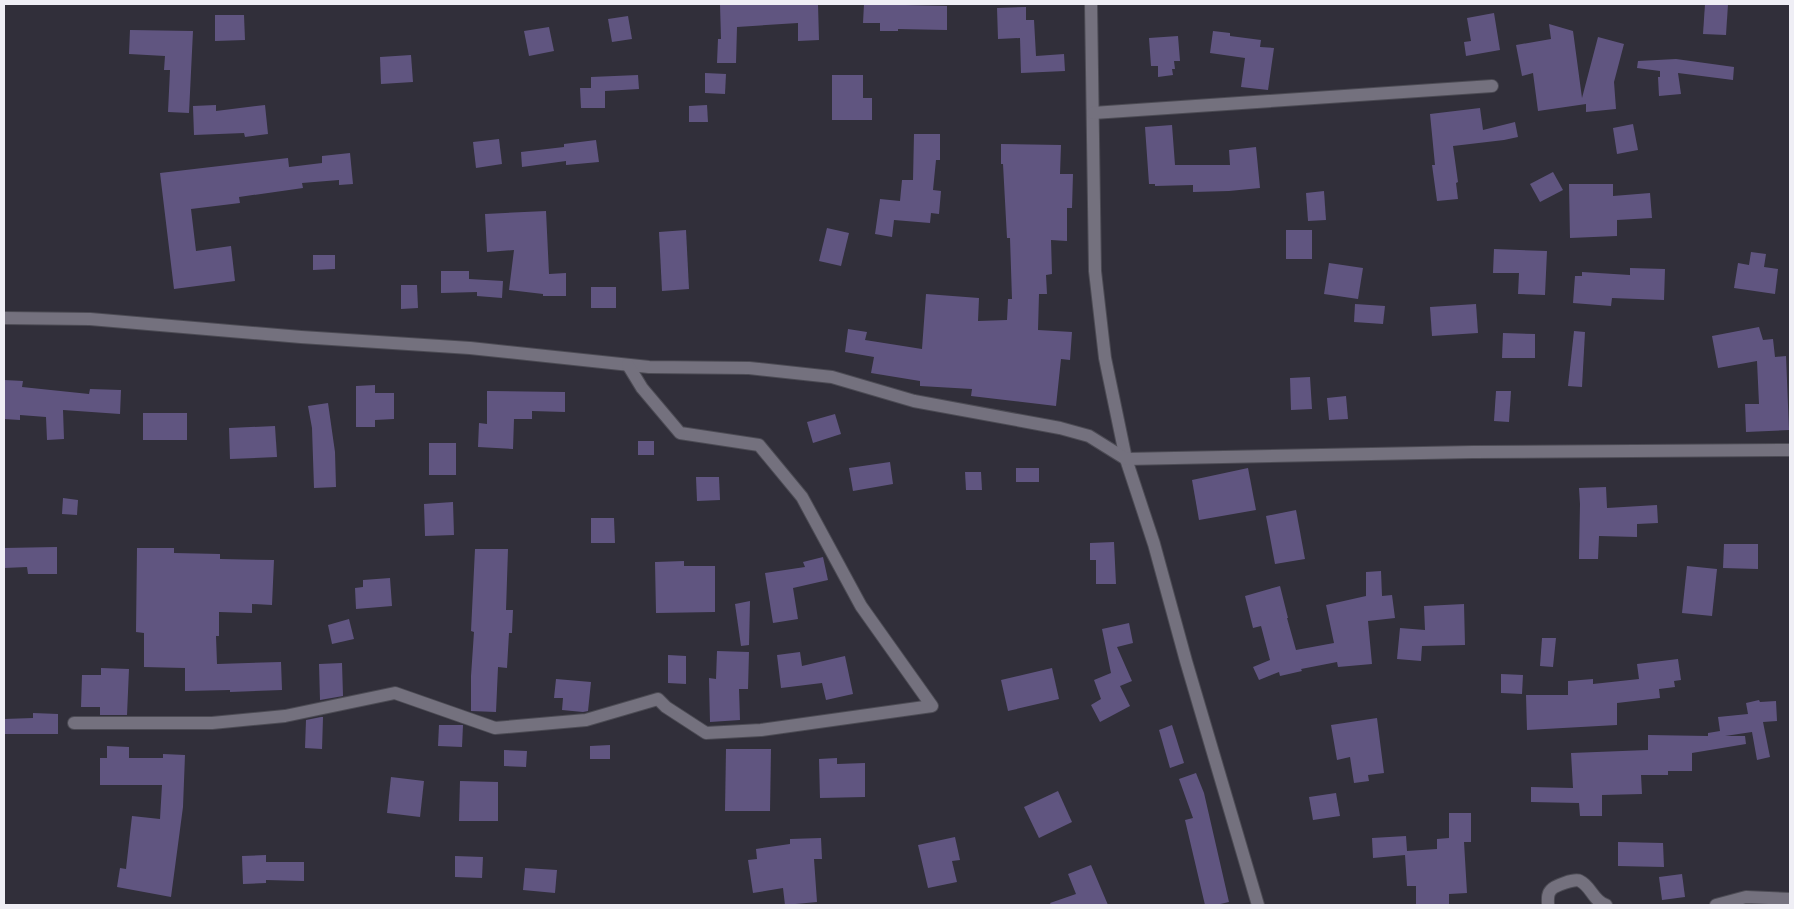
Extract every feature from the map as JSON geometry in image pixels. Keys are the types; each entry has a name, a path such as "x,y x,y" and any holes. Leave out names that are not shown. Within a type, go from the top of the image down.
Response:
{"street":[{"path":"1091,4 1095,271 1105,358 1126,459 1154,544 1186,661 1258,905"},
{"path":"1093,113 1492,86"},
{"path":"4,318 90,319 301,337 470,348 649,367 749,368 832,376 914,401 1060,428 1089,436 1126,459 1464,452 1790,450"},
{"path":"74,723 212,723 286,716 395,692 495,728 586,720 658,699 706,733 762,730 932,706 861,606 802,497 759,445 680,433 642,388 628,365"},
{"path":"1548,905 1548,894 1551,889 1574,880 1579,880 1597,901 1606,905"},
{"path":"1716,905 1746,897 1790,899"}],"building":[{"path":"720,4 818,4 819,40 798,41 798,23 737,27 736,63 717,63 718,39 721,39"},
{"path":"864,4 947,6 947,30 898,29 898,31 880,31 880,23 863,23"},
{"path":"1705,4 1728,4 1726,35 1703,34"},
{"path":"1026,7 1026,20 1034,20 1036,56 1064,54 1065,71 1021,73 1020,38 998,39 997,8"},
{"path":"1494,13 1500,50 1466,56 1464,42 1471,41 1467,18"},
{"path":"215,15 244,15 245,40 215,41"},
{"path":"628,16 632,39 612,42 608,19"},
{"path":"1549,24 1573,31 1582,98 1598,37 1624,44 1614,82 1616,109 1586,112 1586,104 1538,111 1533,73 1522,76 1516,45 1551,39"},
{"path":"549,27 554,51 529,56 524,31"},
{"path":"130,30 193,31 189,113 168,112 170,70 164,70 165,56 129,54"},
{"path":"1213,31 1230,33 1230,36 1261,40 1260,47 1274,48 1268,90 1241,87 1245,58 1210,53"},
{"path":"1178,36 1180,61 1174,61 1175,69 1172,69 1173,75 1158,77 1158,66 1151,66 1149,38"},
{"path":"411,55 413,82 381,84 380,57"},
{"path":"1676,59 1734,67 1733,80 1678,73 1681,94 1659,96 1658,77 1660,77 1660,71 1637,68 1638,61"},
{"path":"705,73 726,74 725,94 705,93"},
{"path":"638,75 639,89 605,91 605,108 581,108 580,88 591,88 591,77"},
{"path":"832,75 863,75 863,98 872,98 872,120 832,120"},
{"path":"216,105 216,111 265,105 268,134 245,137 244,133 194,135 193,106"},
{"path":"707,105 708,122 689,122 689,106"},
{"path":"1480,108 1483,130 1515,122 1518,137 1453,146 1458,182 1456,183 1458,199 1437,201 1432,165 1435,165 1430,114"},
{"path":"1633,124 1638,150 1617,154 1613,128"},
{"path":"1172,125 1175,165 1230,165 1229,150 1256,147 1260,188 1193,192 1193,185 1155,186 1155,184 1149,184 1145,127"},
{"path":"914,134 940,134 940,160 936,160 933,190 941,191 939,214 931,213 930,223 894,220 892,237 875,234 880,199 900,201 902,180 913,180"},
{"path":"499,139 502,164 476,168 473,142"},
{"path":"596,140 599,162 566,165 566,161 522,167 521,152 564,147 564,144"},
{"path":"1001,144 1061,145 1060,174 1073,174 1072,208 1067,208 1067,241 1051,240 1052,274 1046,275 1047,294 1039,294 1038,330 1072,332 1070,360 1061,359 1056,406 971,396 972,389 920,386 920,381 871,373 874,357 845,352 848,329 867,332 865,340 922,349 926,294 979,298 978,321 1007,320 1008,299 1012,299 1010,238 1007,238"},
{"path":"350,153 353,184 339,185 339,180 302,183 303,188 239,197 240,203 191,209 196,251 231,246 235,281 174,289 160,173 288,158 289,167 322,163 322,156"},
{"path":"1553,172 1563,190 1540,202 1530,184"},
{"path":"1569,184 1613,184 1613,196 1650,193 1652,218 1617,220 1617,236 1570,238"},
{"path":"1324,191 1326,220 1308,221 1306,193"},
{"path":"546,211 549,274 566,273 566,296 543,296 543,294 509,290 514,250 487,252 485,214"},
{"path":"827,228 849,233 841,266 819,261"},
{"path":"686,230 689,289 662,291 659,232"},
{"path":"1286,230 1312,230 1312,259 1286,259"},
{"path":"1494,249 1547,251 1545,295 1518,294 1519,273 1493,273"},
{"path":"1751,252 1766,254 1764,267 1778,269 1775,294 1734,288 1738,263 1749,265"},
{"path":"313,255 335,255 335,269 313,270"},
{"path":"1329,263 1363,268 1358,299 1324,294"},
{"path":"1630,268 1665,269 1664,300 1612,298 1611,306 1573,303 1575,276 1582,276 1582,272 1630,275"},
{"path":"441,271 469,271 469,279 503,281 502,298 477,296 477,292 441,293"},
{"path":"401,285 417,285 418,308 401,309"},
{"path":"591,287 616,287 616,308 591,308"},
{"path":"1355,304 1385,306 1383,324 1354,322"},
{"path":"1476,304 1478,333 1432,336 1430,307"},
{"path":"1759,327 1763,340 1773,339 1775,357 1786,356 1789,430 1746,432 1745,404 1759,404 1757,361 1718,368 1712,336"},
{"path":"1574,331 1585,332 1582,387 1568,386"},
{"path":"1503,333 1535,334 1535,358 1502,358"},
{"path":"1310,377 1312,409 1291,410 1290,378"},
{"path":"4,380 23,381 22,387 89,394 90,389 121,390 120,414 63,410 64,439 47,440 46,417 20,415 20,420 4,419"},
{"path":"375,385 375,393 394,393 394,419 375,420 375,427 356,427 356,386"},
{"path":"487,391 565,392 565,412 532,411 532,419 514,419 513,449 478,447 479,423 487,424"},
{"path":"1496,391 1511,391 1509,422 1494,421"},
{"path":"1346,396 1348,419 1329,420 1327,398"},
{"path":"328,403 335,452 336,487 314,488 312,428 308,406"},
{"path":"143,413 187,413 187,440 143,440"},
{"path":"835,414 841,434 813,443 807,422"},
{"path":"275,426 277,457 230,459 229,428"},
{"path":"638,441 654,441 654,455 638,455"},
{"path":"429,443 456,443 456,475 429,475"},
{"path":"890,462 893,484 853,491 849,468"},
{"path":"1016,468 1039,468 1039,482 1016,482"},
{"path":"1248,468 1256,510 1199,520 1192,480"},
{"path":"965,472 981,472 982,490 966,490"},
{"path":"696,477 719,477 720,500 697,501"},
{"path":"1606,487 1607,508 1657,505 1658,523 1637,524 1637,537 1599,536 1598,559 1579,559 1579,488"},
{"path":"63,498 78,500 77,515 62,514"},
{"path":"453,502 454,535 425,536 424,504"},
{"path":"1296,510 1305,559 1275,564 1266,516"},
{"path":"591,518 614,518 615,543 591,543"},
{"path":"1114,542 1116,584 1096,584 1096,560 1090,560 1090,543"},
{"path":"1724,544 1758,544 1758,569 1723,568"},
{"path":"57,547 57,574 28,574 27,567 4,568 4,548"},
{"path":"137,548 174,548 174,553 220,554 220,559 274,560 272,605 252,604 252,613 219,612 219,636 216,636 217,664 281,662 282,690 185,691 185,668 144,667 144,633 136,632"},
{"path":"475,549 508,549 506,610 513,610 512,633 509,633 507,668 498,667 496,712 471,711 474,632 471,631"},
{"path":"823,557 828,580 793,588 798,619 773,623 765,573 805,567 803,562"},
{"path":"684,561 684,566 715,566 715,612 656,613 655,562"},
{"path":"1687,566 1717,569 1712,616 1682,613"},
{"path":"1381,571 1382,596 1392,595 1395,618 1368,621 1372,664 1338,667 1337,662 1301,669 1302,671 1280,676 1279,672 1259,680 1253,667 1270,660 1261,626 1253,628 1245,596 1280,586 1296,650 1334,643 1326,605 1366,596 1366,572"},
{"path":"390,578 392,606 356,609 355,588 363,587 363,580"},
{"path":"750,601 749,645 741,646 735,604"},
{"path":"1464,604 1465,645 1422,646 1421,661 1397,659 1400,628 1425,630 1424,606"},
{"path":"349,619 354,639 332,644 328,625"},
{"path":"1129,623 1133,643 1117,647 1132,681 1120,686 1130,706 1100,722 1091,705 1101,699 1094,680 1111,673 1102,629"},
{"path":"1542,638 1556,638 1553,667 1540,666"},
{"path":"717,651 749,652 748,689 739,689 740,720 710,722 709,678 716,679"},
{"path":"800,652 802,666 845,656 853,694 826,700 822,683 781,688 777,655"},
{"path":"668,655 686,656 686,684 668,683"},
{"path":"1678,659 1681,680 1674,681 1675,687 1659,689 1660,698 1617,703 1617,725 1527,730 1526,695 1568,695 1568,681 1593,679 1593,684 1639,679 1637,664"},
{"path":"342,663 343,696 320,700 319,664"},
{"path":"101,668 129,669 127,715 100,715 100,707 81,707 82,675 101,675"},
{"path":"1052,668 1059,699 1008,711 1001,680"},
{"path":"1501,674 1523,675 1522,694 1501,693"},
{"path":"556,679 591,682 588,711 562,710 563,698 554,698"},
{"path":"1759,700 1760,702 1776,701 1777,721 1763,722 1770,757 1757,760 1752,732 1725,736 1745,736 1746,744 1692,753 1692,771 1668,771 1668,775 1641,775 1642,794 1602,795 1602,816 1580,816 1579,803 1531,802 1531,787 1573,788 1571,753 1648,750 1648,735 1708,736 1708,733 1720,731 1718,717 1748,714 1746,703"},
{"path":"33,713 58,714 58,734 4,734 4,719 33,718"},
{"path":"323,717 322,749 305,748 306,720"},
{"path":"1377,718 1384,773 1368,775 1369,781 1354,783 1350,757 1337,760 1331,725"},
{"path":"439,725 463,725 462,747 438,746"},
{"path":"1172,725 1184,763 1170,768 1159,730"},
{"path":"610,745 610,759 590,759 590,746"},
{"path":"107,746 129,747 129,758 163,758 163,754 185,755 183,807 171,897 117,887 120,868 126,869 132,816 160,819 162,785 100,785 100,758 107,758"},
{"path":"726,749 771,749 770,811 725,811"},
{"path":"504,750 527,751 526,767 504,766"},
{"path":"837,758 837,764 865,763 865,797 820,798 819,759"},
{"path":"1196,773 1204,793 1229,902 1216,905 1205,905 1185,820 1193,818 1179,779"},
{"path":"391,777 424,781 420,817 387,813"},
{"path":"460,781 498,782 498,821 459,821"},
{"path":"1058,791 1072,822 1039,838 1024,807"},
{"path":"1336,793 1340,816 1313,820 1309,797"},
{"path":"1449,813 1471,813 1471,842 1464,842 1467,893 1449,894 1449,905 1416,905 1416,886 1407,886 1405,855 1373,858 1372,838 1406,836 1407,851 1437,849 1437,839 1449,838"},
{"path":"955,837 960,860 952,861 957,882 928,888 918,845"},
{"path":"821,838 822,859 814,859 817,902 785,905 783,888 753,893 748,860 757,859 756,849 790,844 790,839"},
{"path":"1618,842 1663,843 1664,867 1618,866"},
{"path":"266,855 266,862 304,862 304,881 266,880 266,883 243,884 242,856"},
{"path":"455,856 483,857 482,878 455,877"},
{"path":"1091,865 1108,905 1051,905 1050,903 1076,894 1068,874"},
{"path":"525,868 557,870 555,893 523,890"},
{"path":"1682,874 1685,897 1662,900 1659,877"}]}
